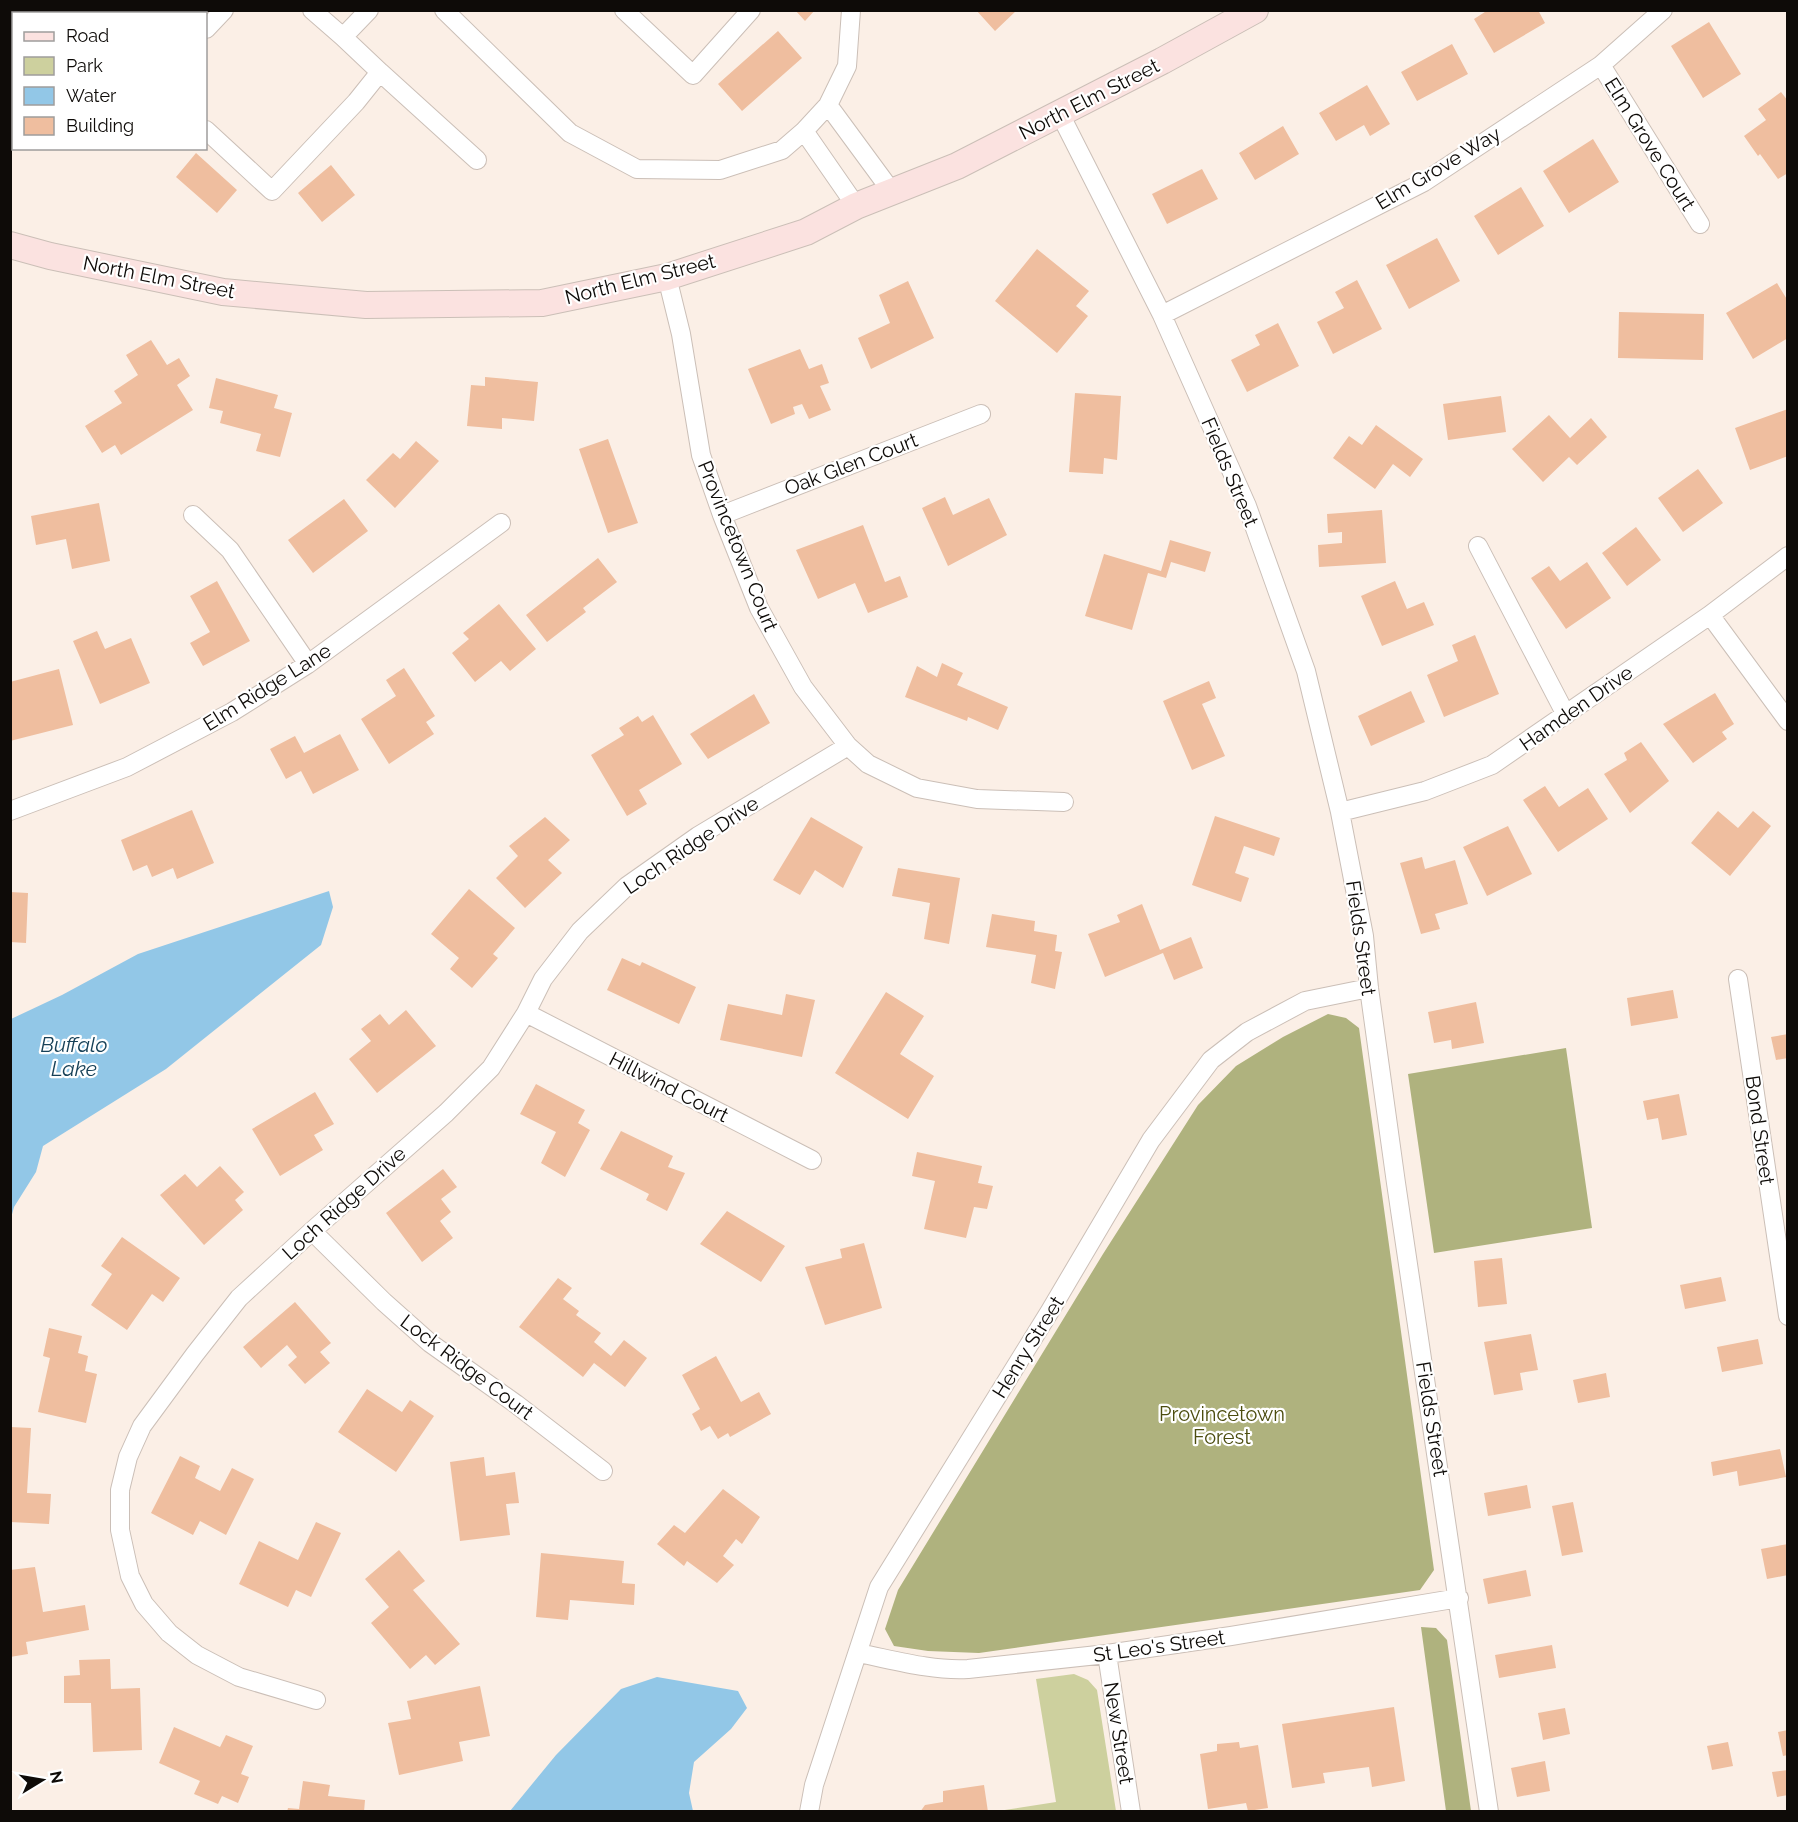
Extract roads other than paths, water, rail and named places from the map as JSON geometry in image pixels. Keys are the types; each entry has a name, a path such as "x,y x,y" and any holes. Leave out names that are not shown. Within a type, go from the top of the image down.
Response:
{"main road":[{"name":"North Elm Street","path":"10,245 50,256 223,292 366,305 542,303 667,277 806,232 856,206 957,166 1255,10"}],"street":[{"path":"207,28 224,10"},
{"path":"312,10 477,160"},
{"path":"343,37 369,10"},
{"path":"444,10 570,133 637,169 720,171 782,150 804,131 828,105 847,66 851,10"},
{"path":"624,10 693,75 751,10"},
{"name":"Elm Grove Way","path":"1162,315 1424,182 1601,65 1663,10"},
{"name":"Elm Grove Court","path":"1601,65 1700,224"},
{"path":"207,131 272,191 356,102 380,72"},
{"path":"828,105 892,192"},
{"name":"Fields Street","path":"1060,114 1162,315 1247,506 1306,671 1340,812 1364,936 1369,988 1398,1194 1489,1812"},
{"path":"804,131 856,206"},
{"name":"Provincetown Court","path":"667,277 681,334 701,455 759,608 803,687 848,746 868,764 917,788 977,799 1064,801"},
{"name":"Oak Glen Court","path":"722,515 981,414"},
{"path":"193,515 230,550 308,664"},
{"name":"Elm Ridge Lane","path":"10,811 127,766 232,712 308,664 501,523"},
{"path":"1478,546 1566,715"},
{"name":"Hamden Drive","path":"1340,812 1425,790 1492,765 1710,615 1788,556"},
{"path":"1710,615 1788,721"},
{"name":"Loch Ridge Drive","path":"316,1700 239,1677 197,1655 169,1633 144,1604 130,1576 120,1530 120,1490 128,1457 142,1426 239,1298 446,1113 490,1068 526,1014 543,979 580,931 627,886 698,836 848,746"},
{"name":"Bond Street","path":"1738,979 1788,1316"},
{"name":"Henry Street","path":"809,1812 814,1785 879,1587 1050,1311 1151,1140 1211,1060 1247,1032 1305,1001 1369,988"},
{"name":"Hillwind Court","path":"526,1014 812,1160"},
{"name":"Lock Ridge Court","path":"312,1231 384,1302 430,1343 516,1404 603,1471"},
{"name":"St Leo's Street","path":"858,1653 930,1668 955,1670 1107,1654 1459,1598"},
{"name":"New Street","path":"1107,1654 1131,1812"}],"water":[{"name":"Buffalo Lake","path":"329,891 333,907 321,945 166,1069 43,1146 36,1172 14,1207 11,1218 11,1019 62,995 138,954"},
{"path":"657,1677 738,1691 747,1708 731,1729 694,1762 689,1793 693,1811 510,1811 556,1755 621,1689"}],"park label":[{"name":"Provincetown Forest","path":"1222,1426"}]}
